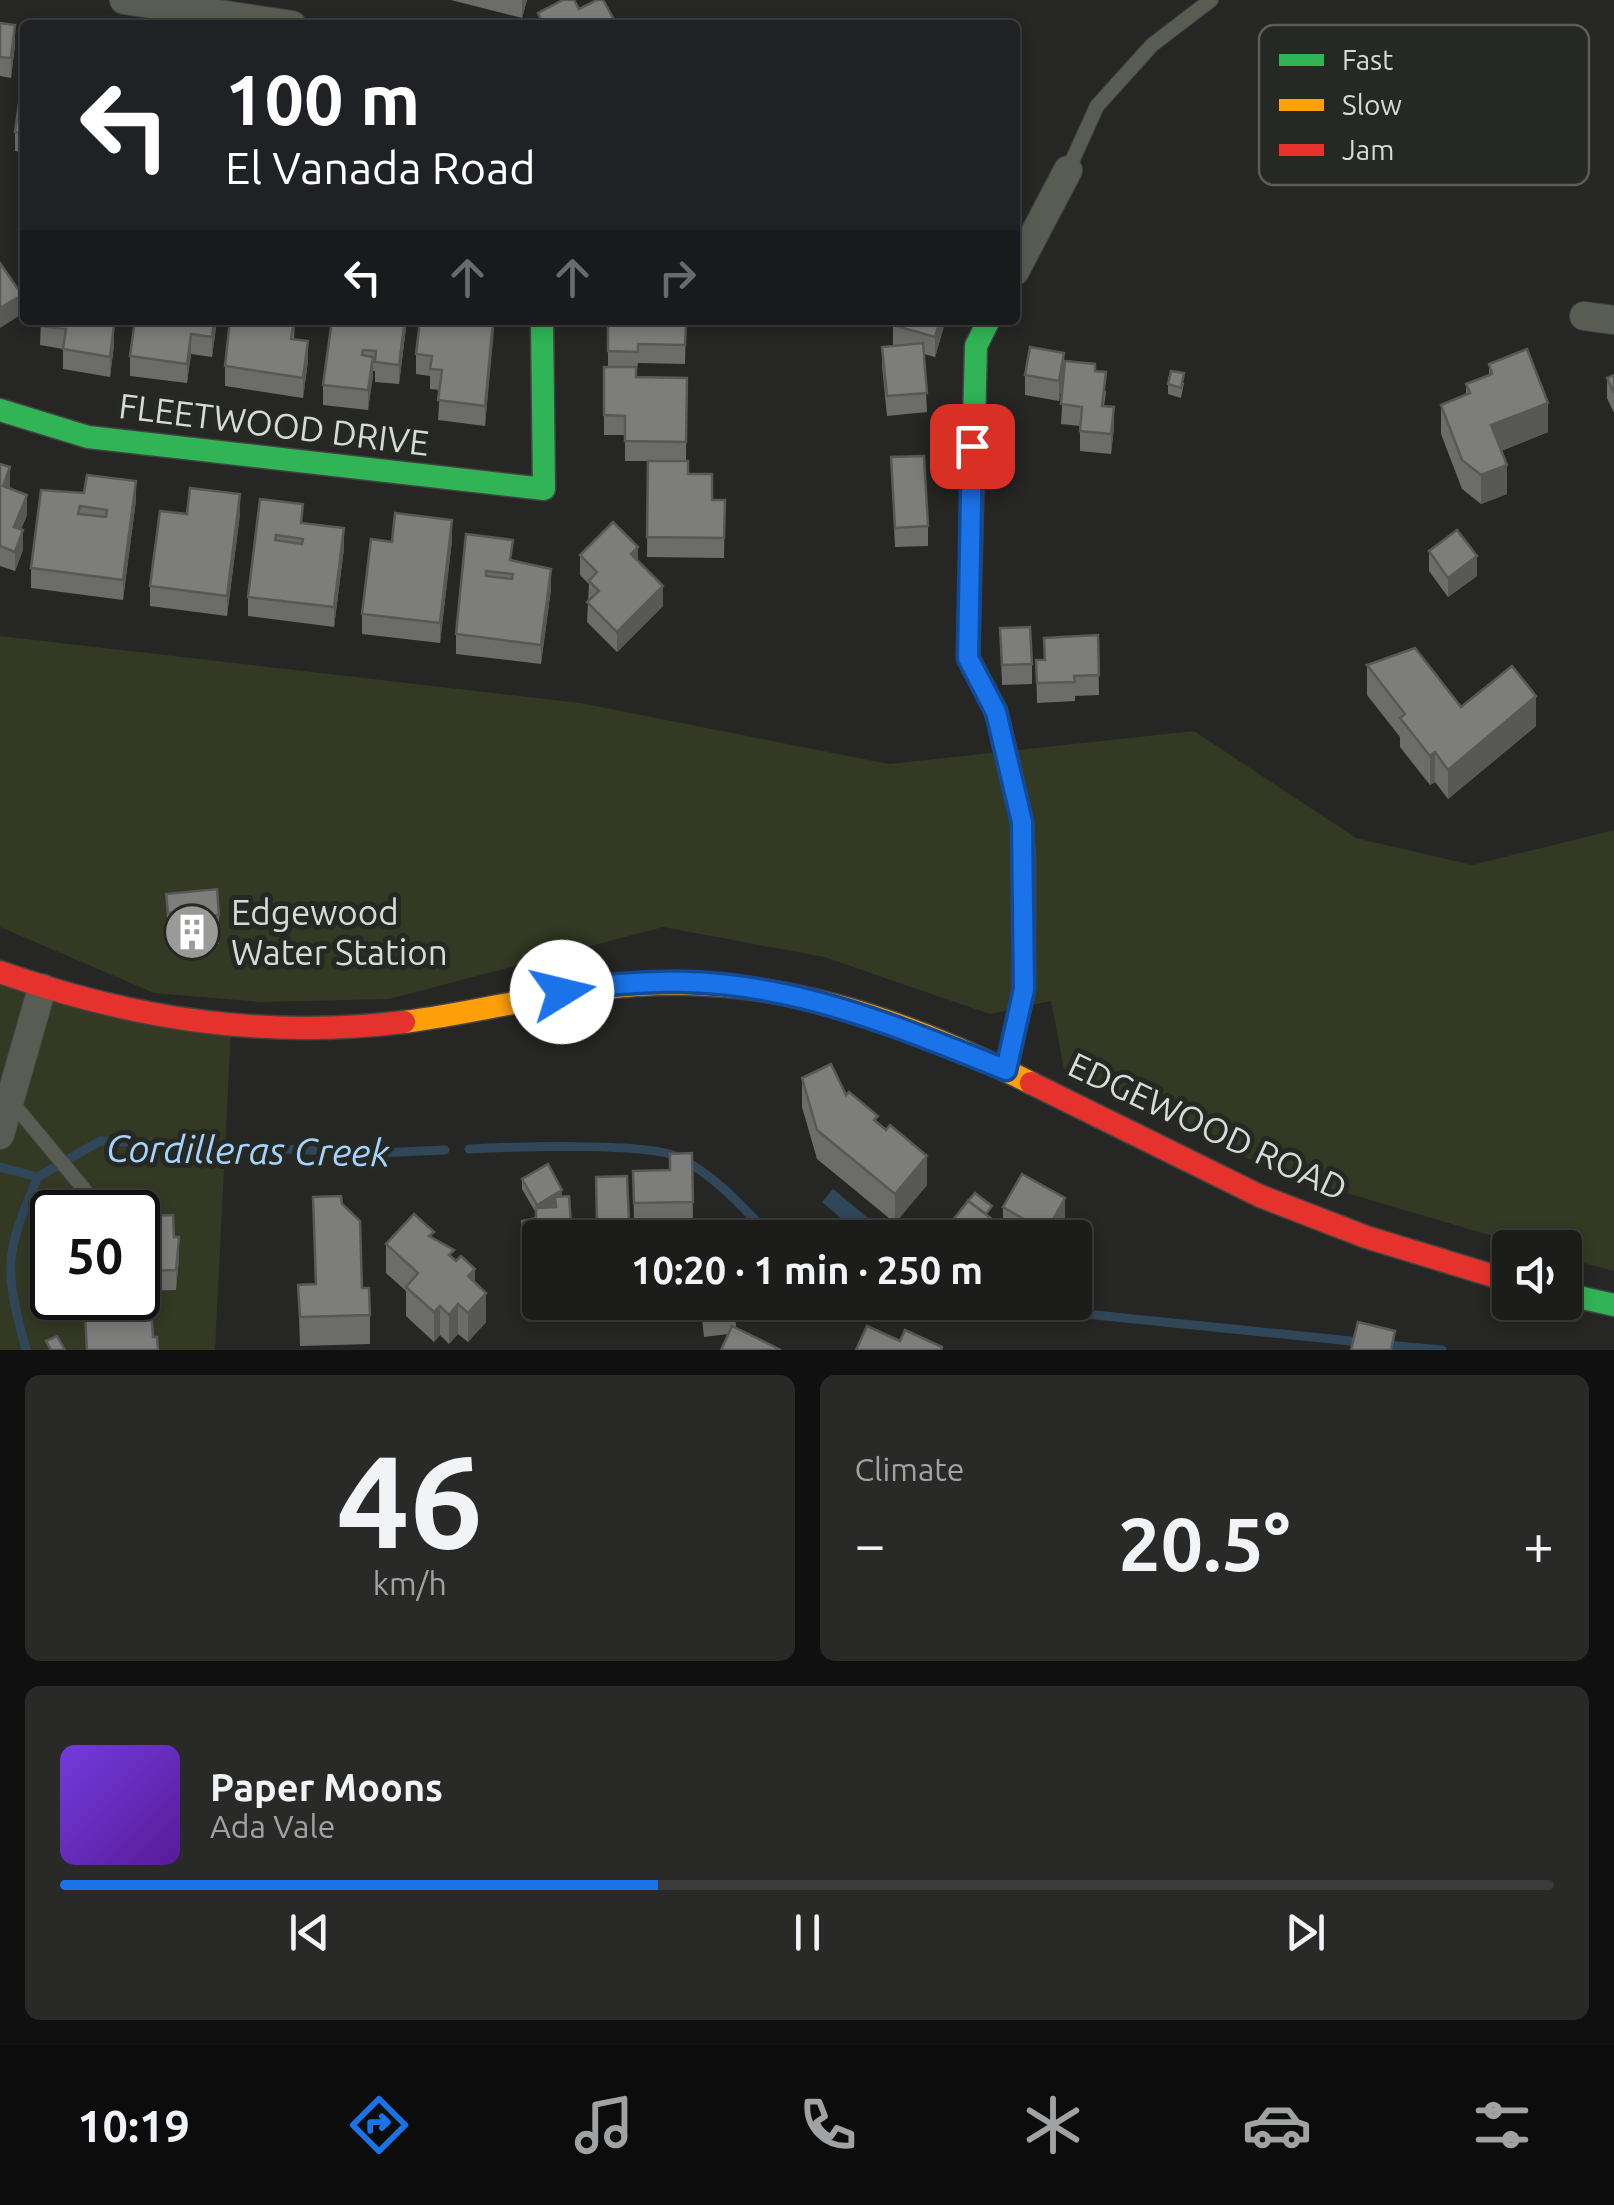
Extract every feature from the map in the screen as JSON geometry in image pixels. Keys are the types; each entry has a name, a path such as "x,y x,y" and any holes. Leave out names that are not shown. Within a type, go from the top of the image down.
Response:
{"main road":[{"name":"FLEETWOOD DRIVE","path":"0,410 88,437 544,489 542,325"},
{"path":"987,325 976,346 968,658 996,712 1022,822 1024,989 1006,1070"},
{"name":"EDGEWOOD ROAD","path":"0,972 42,988 170,1023 292,1032 412,1021 599,986 718,982 833,1003 1006,1070 1227,1182 1368,1237 1492,1275"},
{"path":"1582,1298 1614,1305"}],"street":[{"path":"124,0 258,20"},
{"path":"1020,261 1068,170"},
{"path":"1584,316 1614,320"},
{"path":"5,1117 42,988"}],"lane":[{"path":"1068,170 1097,106 1152,45 1211,0"},
{"path":"5,1117 38,1128 85,1190"}],"green space":[{"path":"0,636 580,703 889,764 1194,731 1356,838 1472,865 1614,830 1614,1271 1582,1263 1582,1230 1492,1230 1492,1236 1278,1173 1064,1069 1051,1001 990,1014 824,957 663,927 389,999 261,1002 154,993 0,927"},
{"path":"0,972 231,1029 215,1350 0,1350"}],"water":[{"path":"833,1189 868,1218 843,1220 822,1202"}],"building":[{"path":"563,0 574,0 579,9 603,0 614,20 542,20 538,13"},
{"path":"0,23 15,25 11,58 0,57"},
{"path":"20,96 20,132 15,132"},
{"path":"0,263 20,296 0,308"},
{"path":"114,325 110,357 63,349 66,329 40,326"},
{"path":"134,325 213,325 212,337 191,334 187,364 130,356"},
{"path":"229,325 293,325 291,339 308,341 303,378 225,366"},
{"path":"331,325 404,325 399,365 375,362 376,351 363,350 362,355 373,357 368,390 323,385"},
{"path":"420,325 493,325 485,406 438,400 442,370 430,369 432,356 416,354"},
{"path":"608,325 686,325 685,345 638,344 638,352 608,351"},
{"path":"893,325 939,325 935,337"},
{"path":"923,343 927,393 887,396 882,347"},
{"path":"1030,347 1064,353 1059,381 1025,375"},
{"path":"1527,349 1548,403 1491,425 1507,465 1481,475 1462,460 1441,405 1470,393 1466,384 1492,374 1489,364"},
{"path":"1065,361 1095,364 1095,371 1106,372 1102,406 1114,407 1111,434 1080,431 1082,407 1061,404"},
{"path":"604,367 636,367 636,377 687,378 686,442 625,441 625,416 604,415"},
{"path":"1171,371 1184,373 1181,388 1168,384"},
{"path":"1614,375 1614,393 1607,378"},
{"path":"924,456 928,526 895,528 891,457"},
{"path":"648,461 688,461 688,474 712,474 712,500 725,500 724,538 647,537"},
{"path":"0,464 10,467 3,486 27,495 14,527 23,530 15,552 0,546"},
{"path":"87,475 136,481 123,580 31,568 41,490 84,493","holes":["80,506 107,510 106,517 78,514"]},
{"path":"190,488 240,494 227,596 150,586 160,511 187,514"},
{"path":"260,499 303,504 301,523 344,528 334,607 248,597","holes":["276,535 303,539 302,544 275,540"]},
{"path":"395,513 452,520 440,623 362,614 371,539 392,542"},
{"path":"613,522 638,547 631,554 663,586 617,632 587,602 599,591 589,581 597,572 580,555"},
{"path":"1457,530 1477,556 1448,578 1429,551"},
{"path":"466,534 513,540 510,560 551,569 541,645 456,634","holes":["486,571 513,574 512,579 486,576"]},
{"path":"1030,627 1032,664 1002,665 1000,628"},
{"path":"1098,635 1099,675 1074,676 1075,682 1037,683 1036,660 1045,660 1044,638"},
{"path":"1415,648 1461,707 1512,666 1536,696 1448,770 1435,752 1430,756 1400,718 1405,714 1367,665"},
{"path":"217,889 219,915 191,917 190,911 168,913 166,894"},
{"path":"831,1064 846,1095 849,1092 878,1116 874,1120 886,1130 890,1125 927,1156 895,1194 817,1130 802,1078"},
{"path":"692,1153 693,1202 634,1203 633,1171 670,1170 670,1154"},
{"path":"548,1164 562,1190 537,1205 522,1179"},
{"path":"1022,1174 1065,1198 1053,1220 1025,1220 1003,1207"},
{"path":"627,1176 629,1220 597,1220 596,1177"},
{"path":"975,1193 992,1206 986,1214 968,1201"},
{"path":"341,1196 342,1204 360,1221 362,1288 369,1288 370,1315 300,1317 298,1285 316,1284 313,1197"},
{"path":"569,1196 571,1220 527,1220 536,1218 536,1208 556,1207 555,1197"},
{"path":"968,1201 993,1220 953,1220"},
{"path":"414,1214 434,1232 429,1236 454,1250 449,1255 456,1261 461,1256 475,1269 468,1276 486,1293 468,1313 458,1304 449,1315 440,1306 434,1312 406,1287 418,1273 386,1244"},
{"path":"160,1215 173,1215 174,1237 179,1237 176,1270 160,1270"},
{"path":"85,1320 152,1320 158,1350 87,1350"},
{"path":"1358,1322 1395,1331 1391,1350 1351,1350"},
{"path":"732,1326 781,1350 721,1350"},
{"path":"867,1326 900,1341 905,1330 942,1347 856,1350"},
{"path":"57,1336 65,1350 51,1350 46,1341"}],"waterway":[{"name":"Cordilleras Creek","path":"0,1167 38,1177 100,1141 376,1153 445,1150"},
{"name":"Cordilleras Creek","path":"469,1149 577,1147 662,1152 678,1157 717,1183 755,1220"},
{"path":"26,1350 14,1299 11,1262 19,1225 38,1177"},
{"name":"Cordilleras Creek","path":"1092,1315 1361,1342"},
{"name":"Cordilleras Creek","path":"1386,1345 1442,1350"}],"traffic: fast":[{"path":"0,410 88,437 544,489 542,325"},
{"path":"986,325 976,346 968,658 996,711 1022,822 1024,861"},
{"path":"1582,1298 1614,1305"}],"traffic: slow":[{"path":"404,1022 608,988 689,984 741,987 791,995 889,1022 1031,1083"}],"traffic: jam":[{"path":"1006,1070 1024,989 1024,861"},
{"path":"0,972 99,1002 199,1021 300,1028 404,1022"},
{"path":"1031,1083 1260,1196 1366,1237 1492,1276"}],"place":[{"name":"Edgewood Water Station","path":"192,932"}],"route":[{"path":"562,992 659,981 718,982 778,990 833,1003 1006,1070 1024,989 1022,822 996,712 968,658 972,446"}]}
